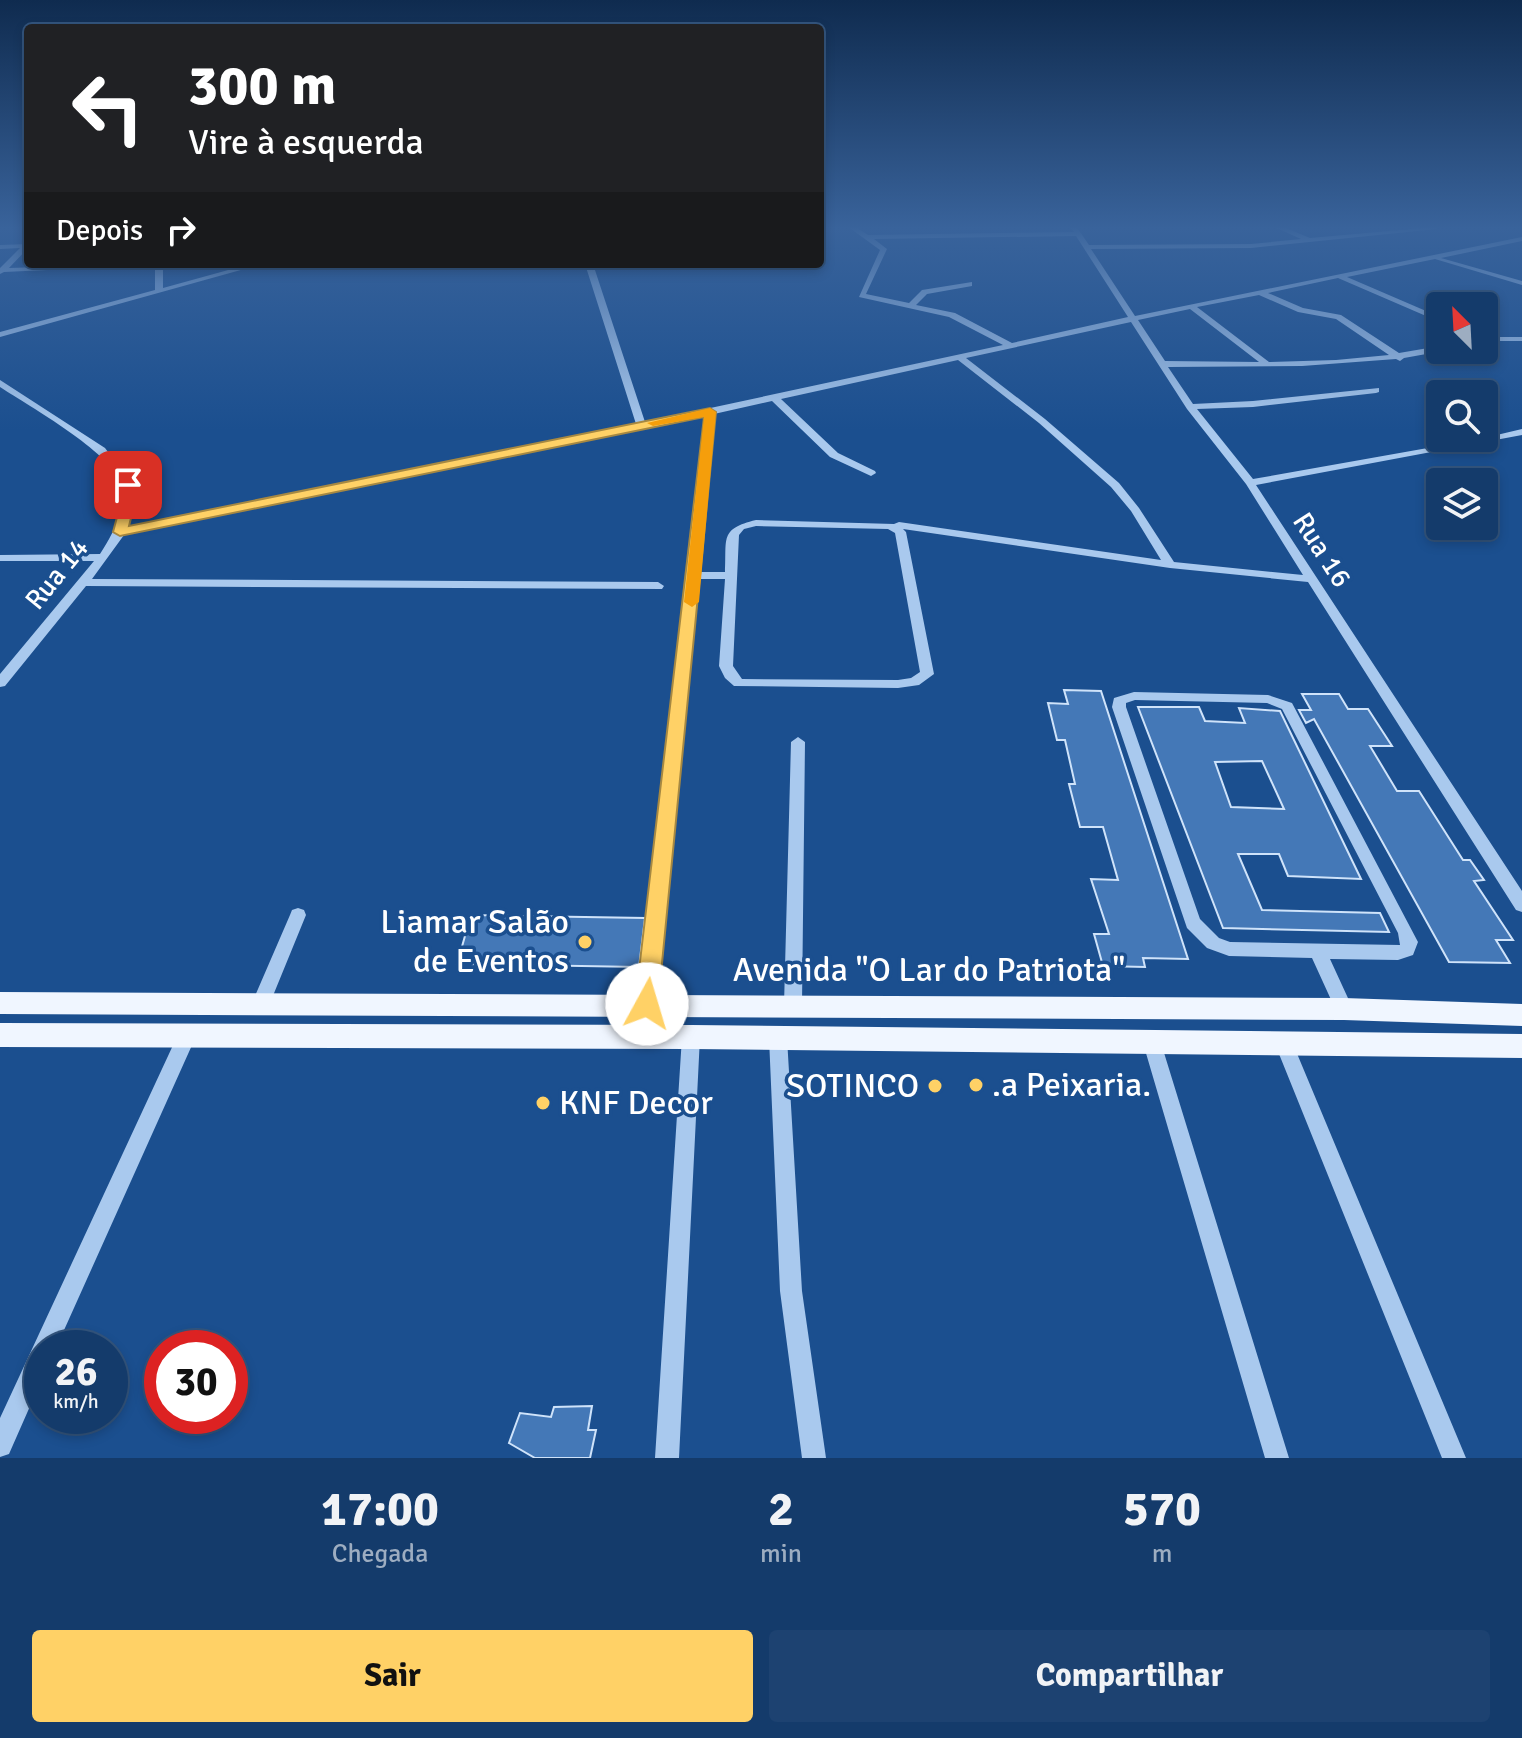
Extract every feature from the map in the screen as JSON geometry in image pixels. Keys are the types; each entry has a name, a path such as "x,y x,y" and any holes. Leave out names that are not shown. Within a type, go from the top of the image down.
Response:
{"main road":[{"name":"Avenida \"O Lar do Patriota\"","path":"0,1003 1344,1009 1522,1015"},
{"path":"0,1035 691,1037 1522,1046"}],"street":[{"path":"0,335 151,294"},
{"path":"599,294 641,425"},
{"path":"862,294 952,315 1011,346"},
{"path":"912,304 923,294"},
{"name":"Rua 16","path":"1117,294 1190,407 1250,483 1522,905"},
{"path":"120,532 710,412 1255,294"},
{"path":"1263,294 1301,310 1338,317 1400,358"},
{"path":"1380,294 1426,314"},
{"path":"1191,306 1267,364"},
{"path":"1499,341 1522,339"},
{"path":"1499,341 1522,349"},
{"path":"1163,364 1341,364 1426,352"},
{"path":"959,357 1042,421 1115,485 1170,565"},
{"name":"Rua 14","path":"0,383 102,450 128,485 127,506 120,532 0,683"},
{"path":"1190,407 1253,404 1376,390"},
{"path":"774,398 834,455 871,473"},
{"path":"647,1004 710,412"},
{"path":"1250,483 1522,432"},
{"path":"756,523 891,526 903,538 927,674 914,682 898,684 739,683 726,666 731,575 733,534 740,527 756,523"},
{"path":"899,525 1170,565 1312,579"},
{"path":"0,558 103,557"},
{"path":"694,576 731,575"},
{"path":"83,582 658,586"},
{"path":"1134,696 1268,699 1277,700 1291,711 1409,942 1407,950 1398,953 1318,951 1229,949 1201,934 1193,923 1119,701 1134,696"},
{"path":"793,1005 798,742"},
{"path":"261,1003 298,915"},
{"path":"1318,951 1344,1009"},
{"path":"52,1330 188,1034"},
{"path":"667,1458 691,1037"},
{"path":"778,1038 791,1291 814,1458"},
{"path":"1152,1043 1277,1458"},
{"path":"1284,1044 1454,1458"},
{"path":"0,1445 24,1392"}],"building":[{"path":"1064,690 1101,691 1188,959 1143,958 1145,967 1103,966 1094,934 1109,934 1091,879 1118,880 1103,827 1080,827 1069,784 1075,784 1065,740 1057,740 1048,703 1068,704"},
{"path":"1302,694 1339,694 1348,709 1368,709 1392,746 1370,746 1397,791 1419,791 1463,860 1470,860 1484,880 1474,881 1513,940 1496,940 1510,963 1449,962 1314,719 1306,723 1299,710 1311,710"},
{"path":"1138,707 1199,707 1205,721 1245,723 1239,708 1280,711 1361,879 1288,876 1279,854 1238,854 1262,910 1380,913 1389,932 1223,928","holes":["1262,761 1284,809 1231,807 1215,762"]},
{"name":"Liamar Salão de Eventos","path":"471,915 645,918 639,967 457,964"},
{"path":"592,1406 588,1430 596,1430 590,1458 535,1458 509,1443 520,1413 551,1417 554,1407"}],"slow traffic":[{"path":"653,423 710,412 692,602"}],"place":[{"name":"Liamar Salão de Eventos","path":"585,942"},
{"name":".a Peixaria.","path":"976,1085"},
{"name":"SOTINCO","path":"935,1086"},
{"name":"KNF Decor","path":"543,1103"}],"route":[{"path":"128,485 127,506 120,532 710,412 647,1004"}]}
